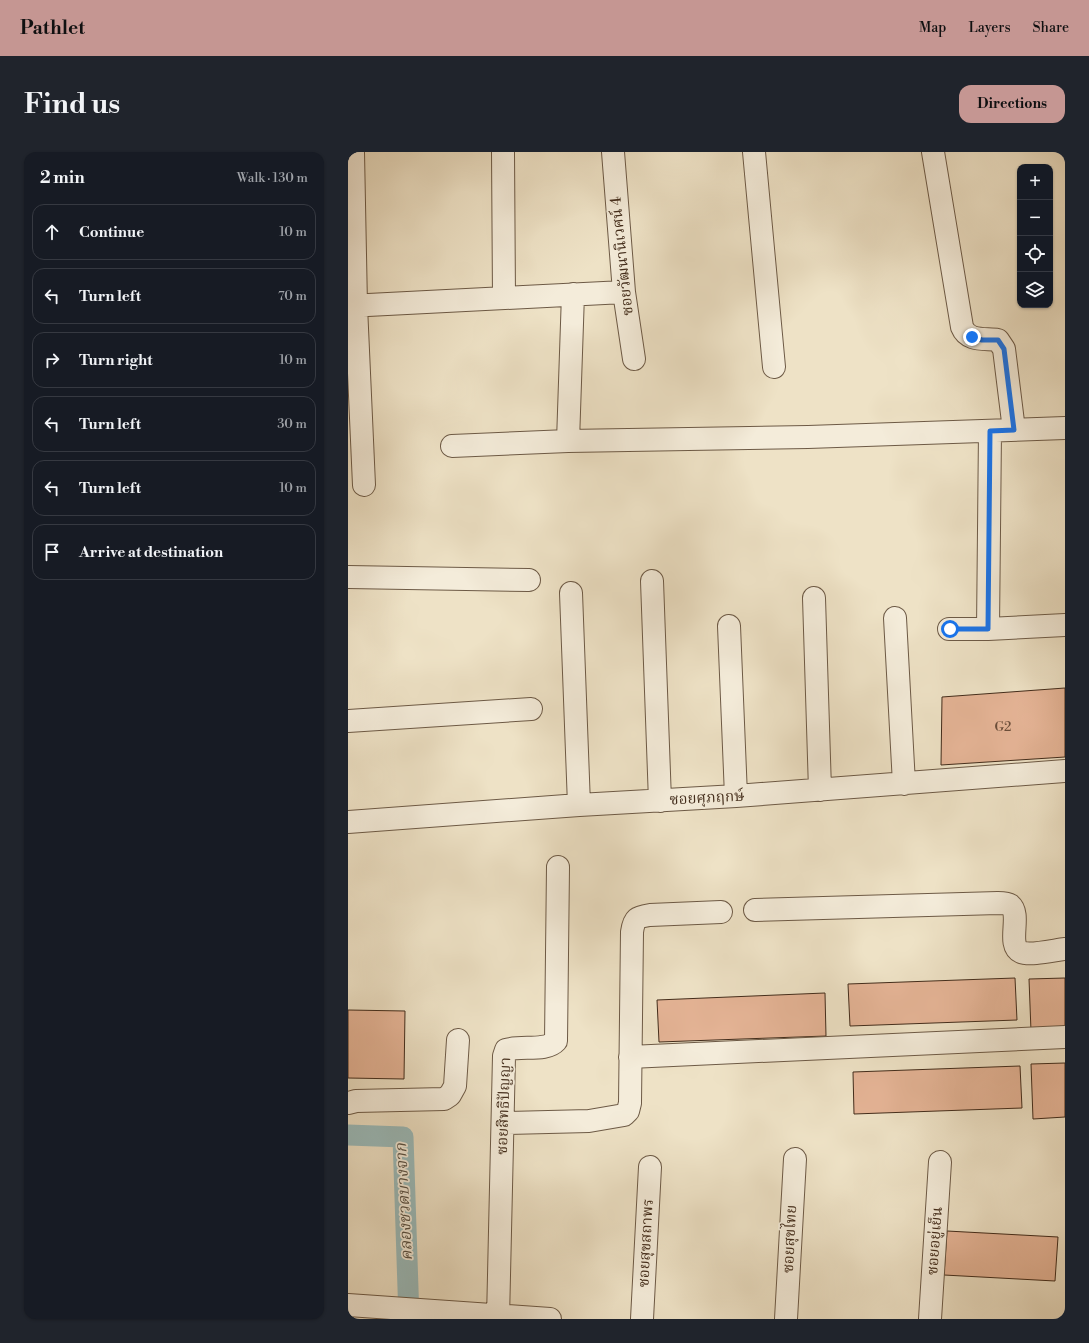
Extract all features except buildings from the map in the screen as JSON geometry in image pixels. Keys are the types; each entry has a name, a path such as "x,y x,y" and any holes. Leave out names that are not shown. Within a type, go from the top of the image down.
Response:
{"street":[{"path":"353,152 352,306 364,485"},
{"path":"503,152 504,298"},
{"name":"ซอยวัฒนานิเวศน์ 4","path":"612,152 624,292 634,359"},
{"path":"754,152 774,367"},
{"path":"933,152 962,327 964,332 972,337 982,340 998,340 1004,349 1014,430"},
{"path":"352,306 624,292"},
{"path":"568,441 573,294"},
{"path":"452,446 568,441 808,437 1065,428"},
{"path":"988,629 990,431"},
{"path":"348,577 529,580"},
{"path":"652,581 660,801"},
{"path":"571,592 579,805"},
{"path":"814,598 820,790"},
{"path":"895,618 904,784"},
{"path":"950,629 988,629 1065,624"},
{"path":"729,626 736,796"},
{"path":"348,721 531,709"},
{"name":"ซอยศุภฤกษ์","path":"348,822 579,805 736,796 1065,771"},
{"name":"ซอยสิทธิปัญญา","path":"498,1317 504,1056 506,1050 512,1048 546,1047 552,1045 556,1041 558,867"},
{"path":"755,910 998,903 1007,904 1011,905 1015,911 1015,943 1021,952 1028,953 1065,949"},
{"path":"503,1123 589,1121 624,1115 628,1111 630,1103 633,923 638,917 650,915 721,912"},
{"path":"630,1057 1065,1037"},
{"path":"348,1103 356,1101 444,1099 450,1095 455,1086 458,1040"},
{"name":"ซอยสุขไทย","path":"786,1319 795,1159"},
{"name":"ซอยอยู่เย็น","path":"930,1319 940,1162"},
{"name":"ซอยสุขสถาพร","path":"642,1319 650,1167"},
{"path":"348,1306 433,1311 498,1317 550,1319"}],"waterway":[{"name":"คลองชวดบางจาก","path":"348,1135 403,1137 409,1319"}],"route":[{"path":"950,629 988,629 990,431 1014,430 1004,349 998,340 982,340 972,337"}]}
